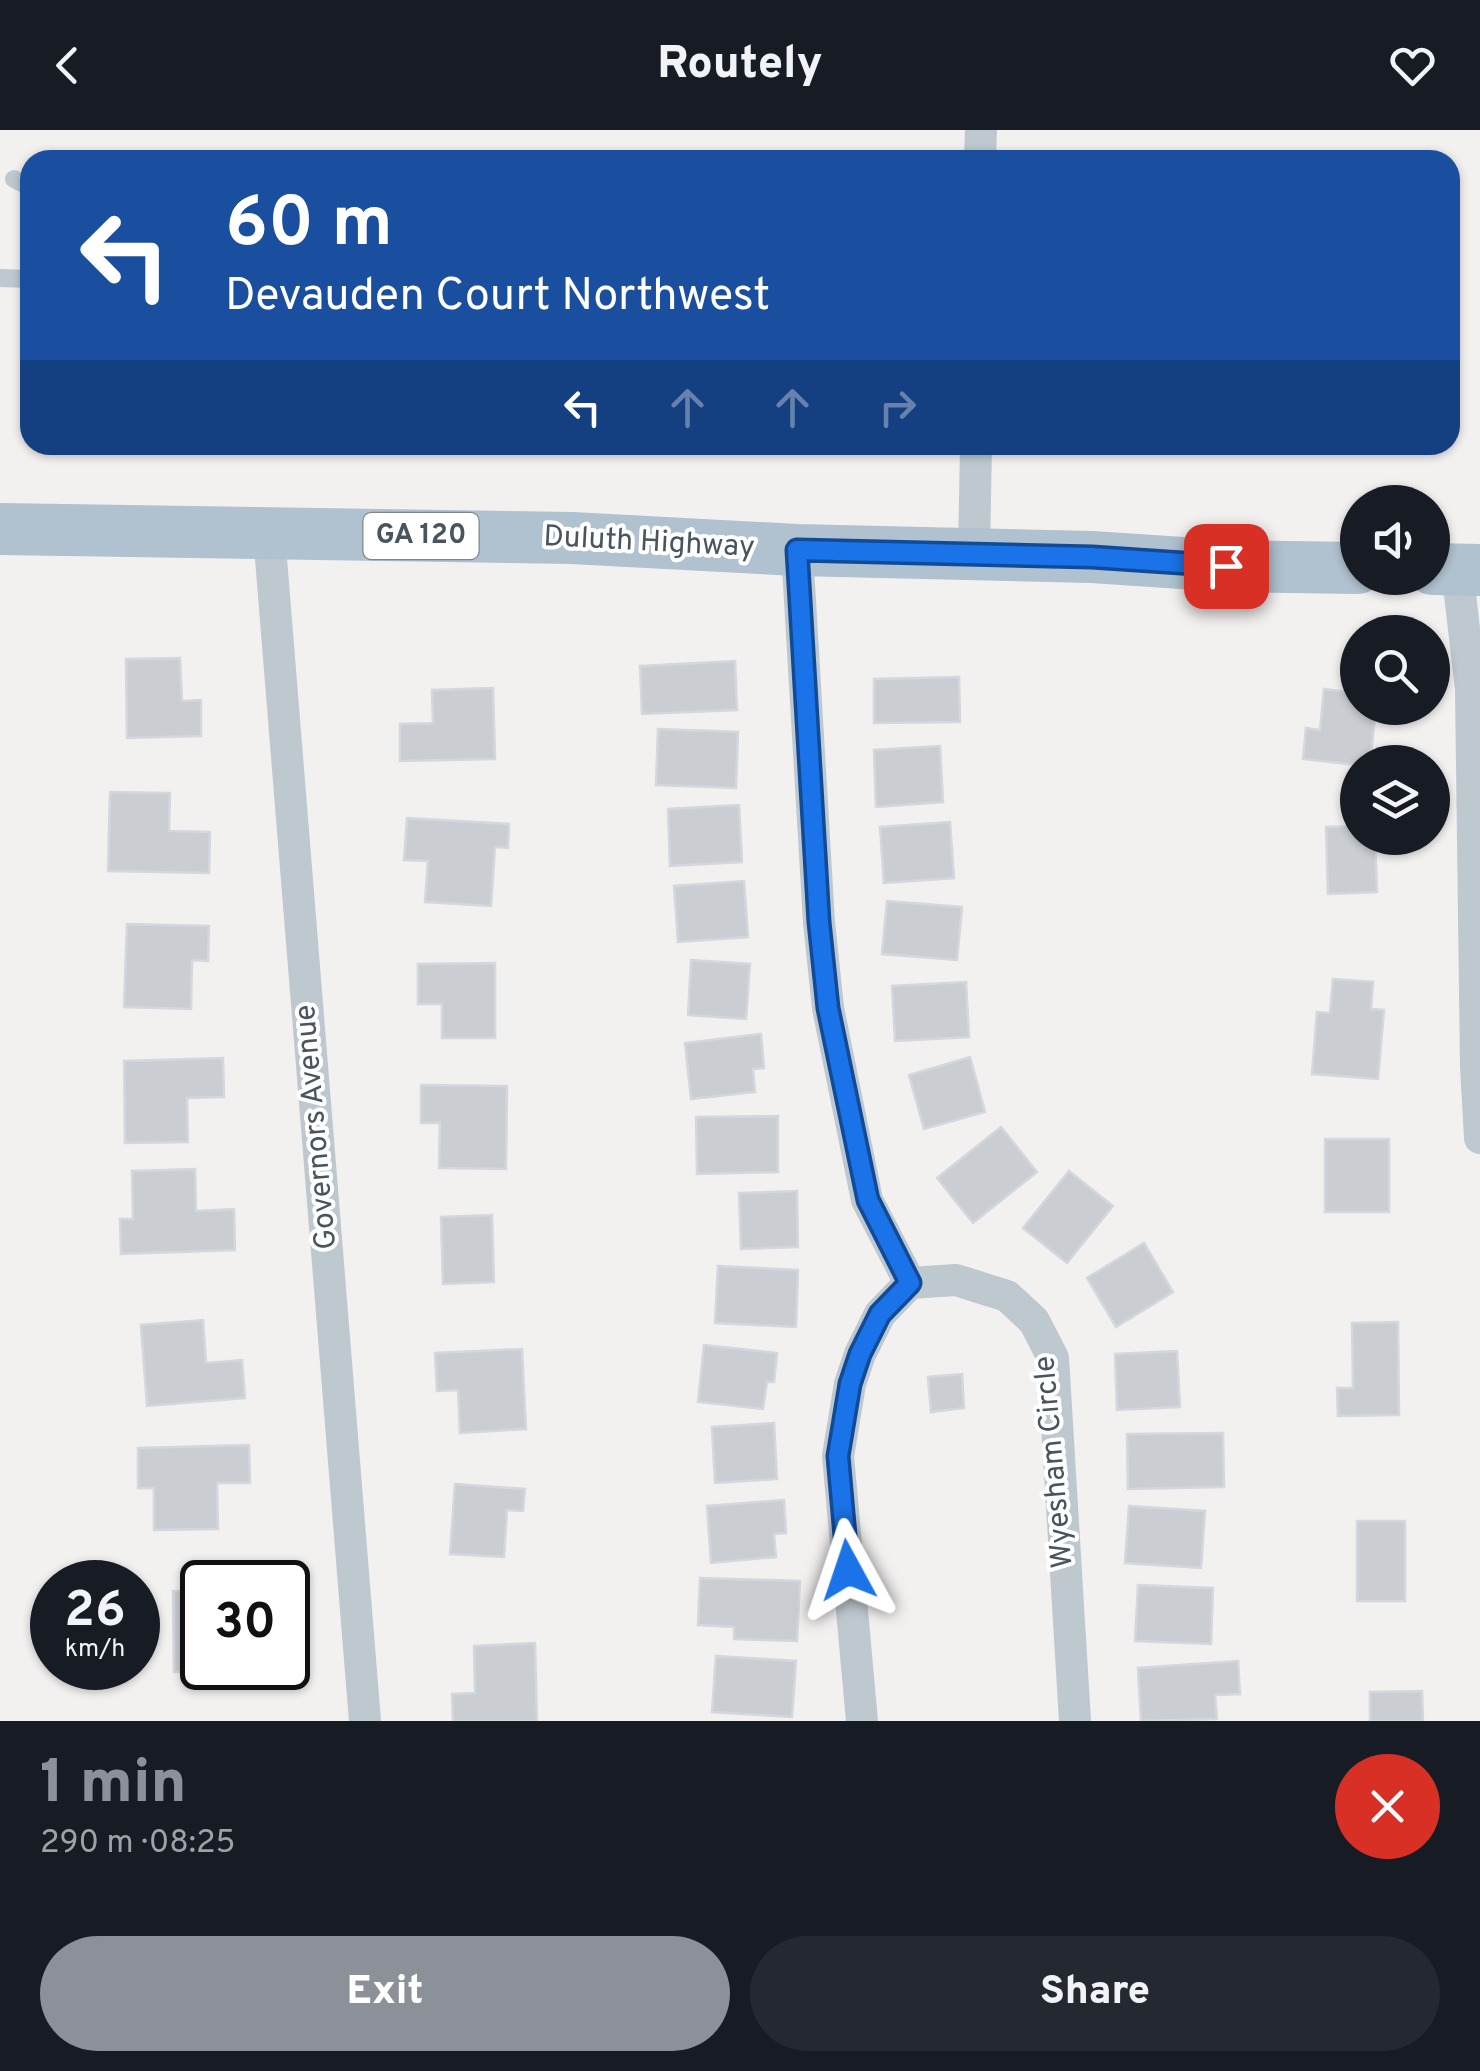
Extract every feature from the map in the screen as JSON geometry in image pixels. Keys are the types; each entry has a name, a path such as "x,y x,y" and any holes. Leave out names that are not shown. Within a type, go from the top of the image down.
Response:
{"main road":[{"name":"Duluth Highway","path":"0,528 572,538 797,550 1340,568"}],"street":[{"path":"974,554 976,455"},
{"name":"Governors Avenue","path":"270,534 364,1721"},
{"path":"797,550 819,922 828,1008 868,1200 910,1283 880,1314 860,1354 850,1384 838,1456 862,1721"},
{"path":"1457,569 1471,690 1480,1138"},
{"name":"Wyesham Circle","path":"910,1283 956,1280 1007,1296 1034,1321 1052,1358 1075,1721"}],"building":[{"path":"180,658 182,701 201,700 201,736 127,738 126,659"},
{"path":"735,661 737,710 642,714 640,666"},
{"path":"959,677 960,722 874,723 874,679"},
{"path":"493,688 495,759 400,761 400,724 433,723 432,690"},
{"path":"1324,689 1340,691 1340,725 1374,725 1372,745 1340,745 1340,763 1303,759 1306,728 1320,730"},
{"path":"658,729 738,732 736,788 656,785"},
{"path":"940,746 943,802 876,807 874,750"},
{"path":"110,792 170,793 169,831 210,832 209,873 108,871"},
{"path":"739,805 742,862 670,866 668,809"},
{"path":"407,818 509,824 508,848 495,847 491,906 425,902 428,861 404,860"},
{"path":"950,822 954,878 884,883 880,827"},
{"path":"1326,827 1340,827 1340,855 1376,855 1377,892 1328,894"},
{"path":"744,881 748,937 678,942 674,886"},
{"path":"887,901 962,907 957,960 882,954"},
{"path":"127,924 209,926 208,961 192,960 191,1009 124,1007"},
{"path":"691,960 750,964 746,1019 688,1015"},
{"path":"495,963 495,1038 442,1038 442,1004 418,1004 418,964"},
{"path":"1333,979 1373,982 1371,1009 1384,1010 1378,1079 1312,1074 1317,1012 1330,1013"},
{"path":"966,982 969,1037 895,1041 892,986"},
{"path":"761,1034 764,1068 753,1069 755,1092 691,1099 685,1043"},
{"path":"970,1057 985,1112 924,1129 909,1075"},
{"path":"223,1058 224,1097 187,1098 188,1142 125,1143 124,1061"},
{"path":"421,1085 507,1086 506,1169 439,1168 440,1123 421,1123"},
{"path":"778,1116 778,1172 697,1174 696,1117"},
{"path":"1001,1127 1037,1172 973,1223 937,1178"},
{"path":"1325,1139 1389,1139 1389,1212 1325,1212"},
{"path":"195,1169 196,1211 234,1209 235,1250 121,1254 120,1219 133,1219 132,1171"},
{"path":"1069,1171 1113,1206 1067,1263 1023,1228"},
{"path":"797,1191 798,1247 741,1249 739,1193"},
{"path":"492,1215 494,1282 443,1284 441,1217"},
{"path":"1144,1243 1173,1292 1116,1327 1087,1278"},
{"path":"718,1266 798,1270 796,1327 715,1323"},
{"path":"203,1320 206,1363 242,1360 245,1398 147,1406 141,1325"},
{"path":"1398,1322 1399,1415 1338,1416 1337,1388 1353,1388 1352,1323"},
{"path":"704,1345 777,1353 774,1382 767,1382 763,1409 698,1402"},
{"path":"522,1349 526,1429 460,1433 458,1390 437,1391 435,1353"},
{"path":"1177,1351 1180,1407 1117,1410 1115,1354"},
{"path":"962,1374 964,1408 931,1412 928,1377"},
{"path":"774,1423 777,1479 715,1483 712,1427"},
{"path":"1223,1433 1224,1487 1128,1489 1127,1434"},
{"path":"249,1445 250,1483 217,1483 218,1529 154,1530 154,1488 138,1488 138,1448"},
{"path":"455,1484 525,1489 523,1511 507,1510 504,1557 450,1554"},
{"path":"784,1500 786,1533 774,1534 776,1557 711,1563 707,1506"},
{"path":"1129,1506 1205,1511 1201,1568 1125,1563"},
{"path":"1357,1521 1405,1521 1405,1601 1357,1601"},
{"path":"700,1578 800,1581 797,1641 734,1639 734,1627 698,1625"},
{"path":"1138,1585 1213,1588 1211,1644 1135,1641"},
{"path":"173,1591 180,1591 180,1672 174,1672"},
{"path":"535,1643 537,1721 453,1721 452,1694 475,1693 474,1646"},
{"path":"716,1656 796,1661 792,1717 712,1712"},
{"path":"1238,1661 1240,1694 1215,1695 1217,1719 1141,1721 1138,1668"},
{"path":"1422,1691 1423,1721 1370,1721 1370,1692"}],"route":[{"path":"848,1570 838,1456 850,1384 880,1314 910,1283 868,1200 828,1008 819,922 797,550 1092,557 1226,566"}]}
